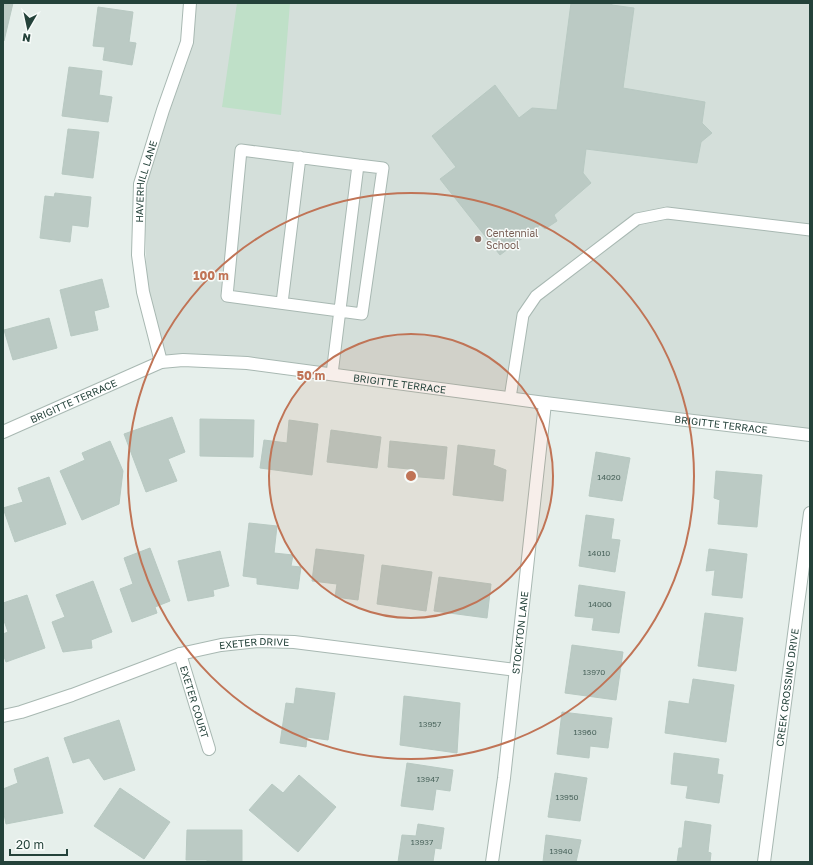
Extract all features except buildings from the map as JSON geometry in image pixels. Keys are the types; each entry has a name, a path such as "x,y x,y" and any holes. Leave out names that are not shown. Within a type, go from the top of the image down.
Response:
{"street":[{"name":"HAVERHILL LANE","path":"161,362 142,292 138,255 140,184 162,110 187,42 190,3"},
{"name":"BRIGITTE TERRACE","path":"3,432 161,362 183,360 247,363 545,403 810,435"},
{"name":"STOCKTON LANE","path":"492,862 504,778 545,403"},
{"name":"CREEK CROSSING DRIVE","path":"764,862 810,513"},
{"name":"EXETER DRIVE","path":"3,716 21,712 72,695 180,654 221,645 259,641 294,642 516,670"},
{"name":"EXETER COURT","path":"180,654 208,749"}],"lane":[{"path":"241,150 300,157 383,168 362,314 227,296 241,150"},
{"path":"282,303 300,157"},
{"path":"332,374 358,164"},
{"path":"510,398 523,315 536,296 638,219 667,213 810,230"}],"shaded area":[{"name":"Centennial School","path":"196,3 810,3 810,430 251,359 163,357 147,292 144,185"}],"green space":[{"path":"237,3 290,3 281,115 222,107"}],"place":[{"name":"Centennial School","path":"478,239"}]}
